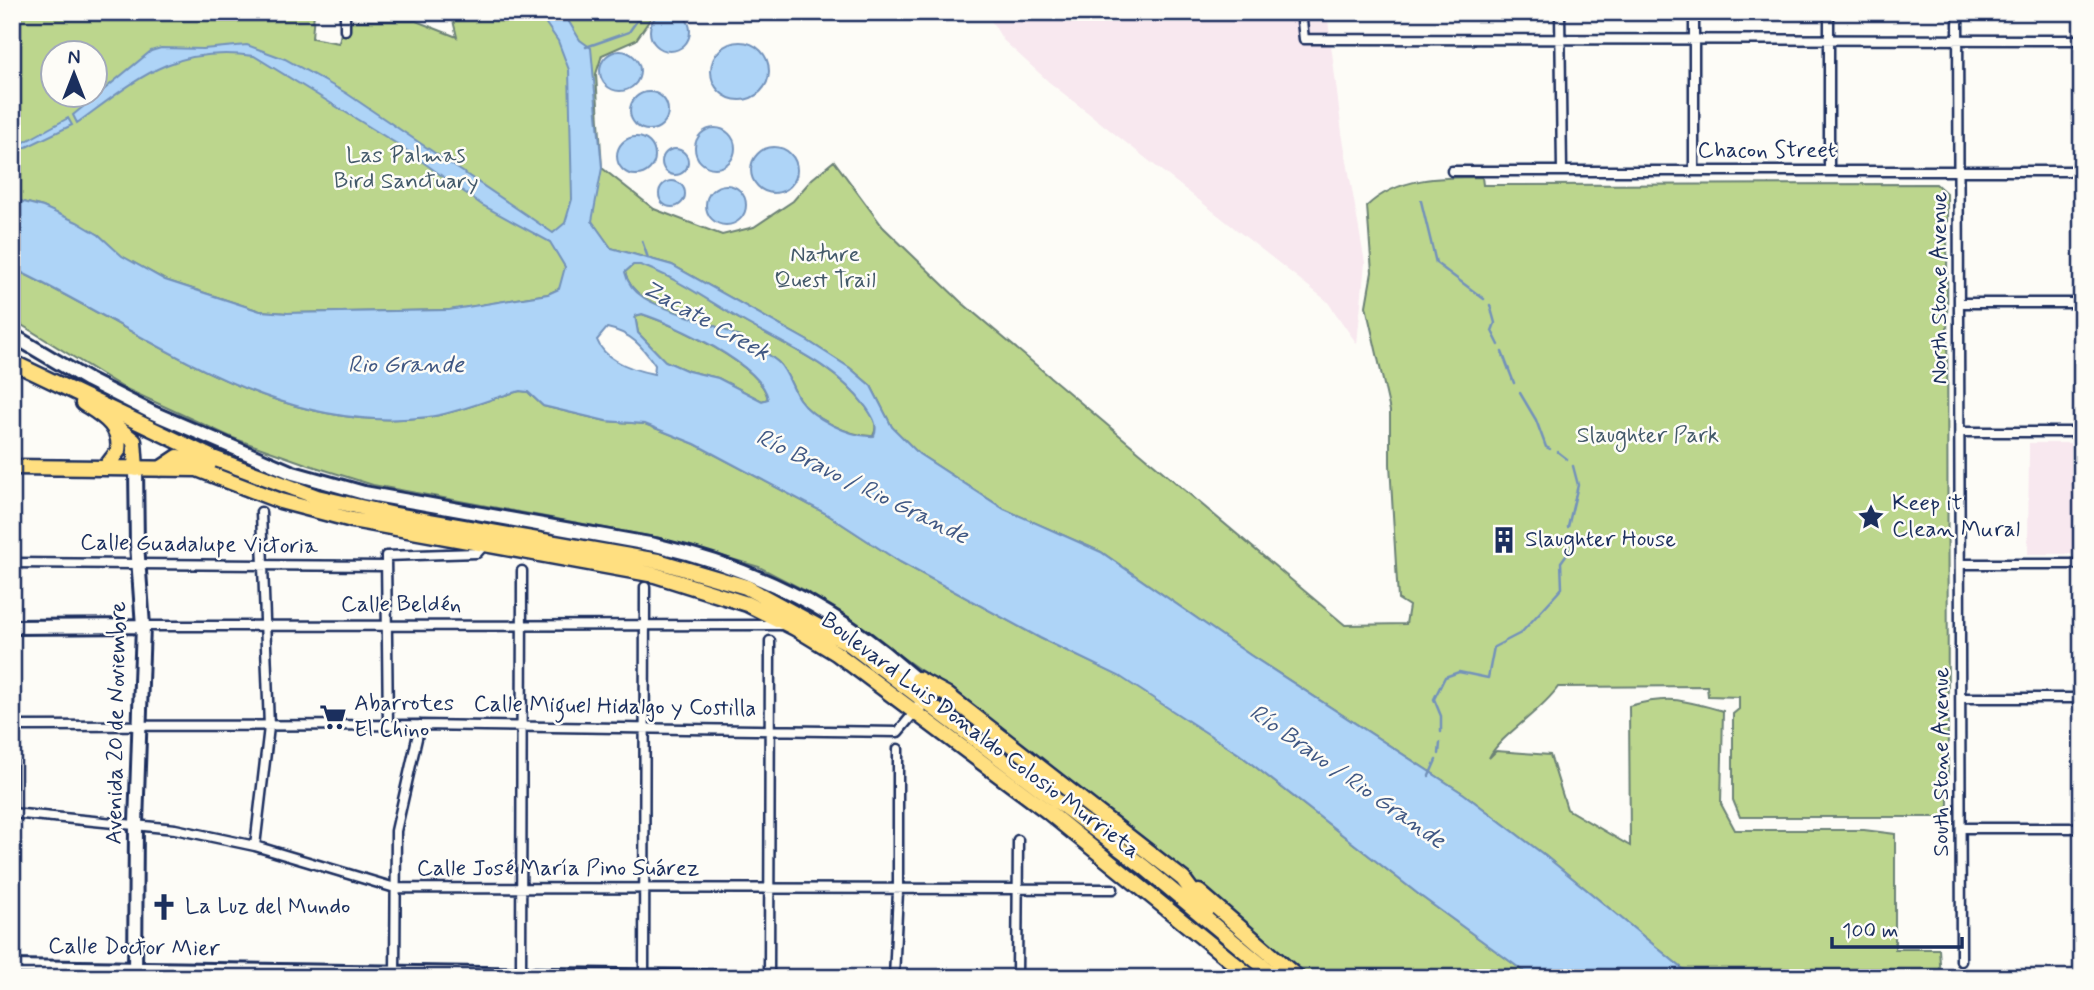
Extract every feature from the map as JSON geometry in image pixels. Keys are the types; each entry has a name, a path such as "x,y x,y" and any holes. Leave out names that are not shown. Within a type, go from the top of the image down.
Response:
{"highway":[{"path":"12,353 66,378 129,416 136,469"},
{"name":"Boulevard Luis Donaldo Colosio Murrieta","path":"12,362 213,458 317,497 357,507 604,550 718,577 783,605 828,631 925,700 1219,928 1277,978"},
{"path":"62,385 73,398 110,421 134,441"},
{"path":"105,468 118,451 120,442 110,421"},
{"path":"160,469 171,459 187,457 249,479 267,479"},
{"name":"Boulevard Luis Donaldo Colosio Murrieta","path":"12,467 206,471 312,510 683,582 747,604 829,648 1047,811 1236,972 1252,978"},
{"path":"918,679 946,694 1182,879 1298,978"},
{"path":"1182,879 1219,928"}],"main road":[{"name":"Boulevard Luis Donaldo Colosio Murrieta","path":"12,335 88,380 153,412 293,473 364,493 667,548 753,575 807,600 882,649 918,679 927,692 925,700"},
{"name":"Avenida 20 de Noviembre","path":"135,973 136,823 143,626 136,469"},
{"name":"Calle Beldén","path":"12,626 143,626"},
{"path":"914,713 925,700"},
{"name":"Calle Doctor Mier","path":"12,967 135,973 758,978"}],"street":[{"path":"345,12 345,30"},
{"path":"1301,12 1304,39 2082,40"},
{"path":"1560,12 1562,171"},
{"path":"1694,12 1694,171"},
{"path":"1829,12 1829,171"},
{"name":"North Stone Avenue","path":"1958,12 1961,564"},
{"name":"Chacon Street","path":"1452,171 2082,170"},
{"path":"1960,303 2082,303"},
{"path":"1960,432 2082,432"},
{"path":"255,846 269,727 261,512"},
{"name":"Calle Guadalupe Victoria","path":"12,563 262,567 477,553 485,544"},
{"path":"386,561 388,725"},
{"path":"1961,564 2082,564"},
{"name":"South Stone Avenue","path":"1961,564 1961,961"},
{"path":"521,976 522,571"},
{"path":"644,977 645,587"},
{"name":"Calle Beldén","path":"143,626 789,625"},
{"path":"769,978 770,641"},
{"path":"1961,698 2082,698"},
{"name":"Calle Miguel Hidalgo y Costilla","path":"12,726 139,728 420,725 771,728 898,732 914,713"},
{"path":"12,714 12,957"},
{"path":"395,975 396,831 420,725"},
{"path":"894,978 898,891 898,749"},
{"name":"Calle José María Pino Suárez","path":"13,813 136,823 255,846 395,888 898,891 1113,888"},
{"path":"1961,828 2082,828"},
{"path":"1017,978 1018,840"}],"shaded area":[{"path":"986,12 1327,12 1342,133 1365,263 1357,344 1327,301 1049,82 1003,40"},
{"path":"2029,443 2082,443 2082,554 2028,554"}],"green space":[{"path":"12,12 314,12 312,38 339,43 341,32 349,32 349,21 416,21 457,37 451,12 655,12 636,40 602,55 596,74 602,168 654,209 722,235 754,227 793,201 812,179 834,161 883,227 961,302 1345,625 1406,624 1409,606 1398,599 1390,464 1390,411 1366,306 1372,272 1367,206 1379,196 1406,184 1467,177 1482,177 1483,185 1936,184 1947,194 1948,817 1740,817 1733,800 1733,714 1739,709 1739,697 1708,696 1707,686 1558,687 1494,749 1489,758 1496,751 1550,755 1567,809 1630,846 1629,706 1676,700 1723,711 1721,804 1735,830 1864,830 1895,834 1895,949 1939,949 1941,978 1694,978 1543,854 1464,794 1250,655 1101,552 1004,509 919,454 892,427 871,386 850,368 808,341 672,265 611,248 592,222 559,289 548,294 450,310 287,313 260,311 165,280 121,256 99,235 43,207 12,199"},
{"path":"640,264 680,283 793,348 840,379 869,410 875,424 873,436 843,430 813,413 799,399 781,365 758,347 723,329 659,306 641,296 628,282 625,272 633,265"},
{"path":"12,268 211,373 262,395 315,411 371,419 428,417 520,391 528,392 543,406 606,421 645,424 695,444 825,513 900,562 1040,638 1120,676 1239,754 1422,897 1533,978 1305,978 1272,946 989,718 810,593 759,567 659,538 373,485 233,438 122,387 12,319"},
{"path":"642,314 694,336 733,360 750,372 762,386 768,399 762,401 718,378 688,371 665,361 638,333 635,316"}],"water":[{"path":"670,11 684,17 690,31 684,45 670,51 656,45 650,31 656,17"},
{"name":"Rio Grande","path":"538,12 563,12 580,40 591,48 602,168 592,221 611,248 672,265 808,341 850,368 871,386 892,427 919,454 1004,509 1101,552 1250,655 1464,794 1543,854 1694,978 1533,978 1422,897 1239,754 1119,676 1040,638 900,562 825,513 695,444 645,424 606,421 543,406 528,392 520,391 428,417 371,419 315,411 262,395 211,373 12,268 12,199 43,207 77,222 99,235 122,256 165,280 260,311 287,313 449,310 548,294 559,289 565,267 550,242 482,205 402,147 254,56 201,55 179,60 158,68 108,100 108,86 151,51 161,48 203,49 247,45 285,59 346,93 553,233 565,223 572,199 569,70 558,41","holes":["633,265 654,270 793,348 840,379 872,417 875,424 874,436 854,434 822,420 799,399 781,365 768,354 723,329 659,306 641,296 628,282 625,272","642,314 694,336 734,359 762,386 768,399 762,401 718,378 688,371 665,361 638,333 635,316","607,328 629,337 640,346 655,365 654,374 629,367 606,354 597,340"]},
{"path":"734,42 746,42 756,46 765,55 769,77 761,92 746,100 734,100 724,96 715,87 711,77 711,65 715,55 724,46"},
{"path":"620,51 628,52 634,57 639,63 639,79 634,85 628,90 620,91 612,90 606,85 601,79 600,71 601,63 606,57 612,52"},
{"path":"649,92 662,98 668,111 662,124 649,130 636,124 630,111 636,98"},
{"name":"Rio Grande","path":"82,108 97,108 77,123 73,115"},
{"path":"68,118 72,125 12,154 12,149"},
{"path":"715,128 723,129 729,134 734,140 734,156 729,162 723,167 715,168 707,167 701,162 696,156 695,148 696,140 701,134 707,129"},
{"path":"636,137 649,143 655,156 649,169 636,175 623,169 617,156 623,143"},
{"path":"774,147 790,154 797,170 790,186 774,193 758,186 751,170 758,154"},
{"path":"675,149 684,153 688,162 684,171 675,175 666,171 662,162 666,153"},
{"path":"672,181 681,185 685,194 681,203 672,207 663,203 659,194 663,185"},
{"path":"726,185 734,186 740,191 745,197 745,213 740,219 734,224 726,225 718,224 712,219 707,213 706,205 707,197 712,191 718,186"}],"waterway":[{"path":"586,47 629,32 643,12"},
{"path":"1421,201 1436,263 1484,299"},
{"path":"642,241 648,258"},
{"path":"1490,305 1495,323 1492,331 1499,345"},
{"path":"1502,352 1514,383"},
{"path":"1520,393 1536,420 1546,447 1550,449"},
{"path":"1558,452 1567,459"},
{"path":"1568,527 1578,485 1573,466"},
{"path":"1441,732 1441,716 1434,699 1445,677 1459,672 1488,678 1494,647 1521,633 1562,588 1561,562 1569,551 1568,537"},
{"path":"1439,754 1440,743"},
{"path":"1429,776 1436,760"}],"place":[{"name":"Keep it Clean Mural","path":"1871,517"},
{"name":"Slaughter House","path":"1504,540"},
{"name":"Abarrotes El Chino","path":"333,717"},
{"name":"La Luz del Mundo","path":"164,907"}],"park label":[{"name":"Las Palmas Bird Sanctuary","path":"406,169"},
{"name":"Nature Quest Trail","path":"825,268"},
{"name":"Slaughter Park","path":"1648,436"}],"water label":[{"name":"Zacate Creek","path":"706,321"},
{"name":"Río Bravo / Rio Grande","path":"862,487"},
{"name":"Río Bravo / Rio Grande","path":"1347,777"}]}
